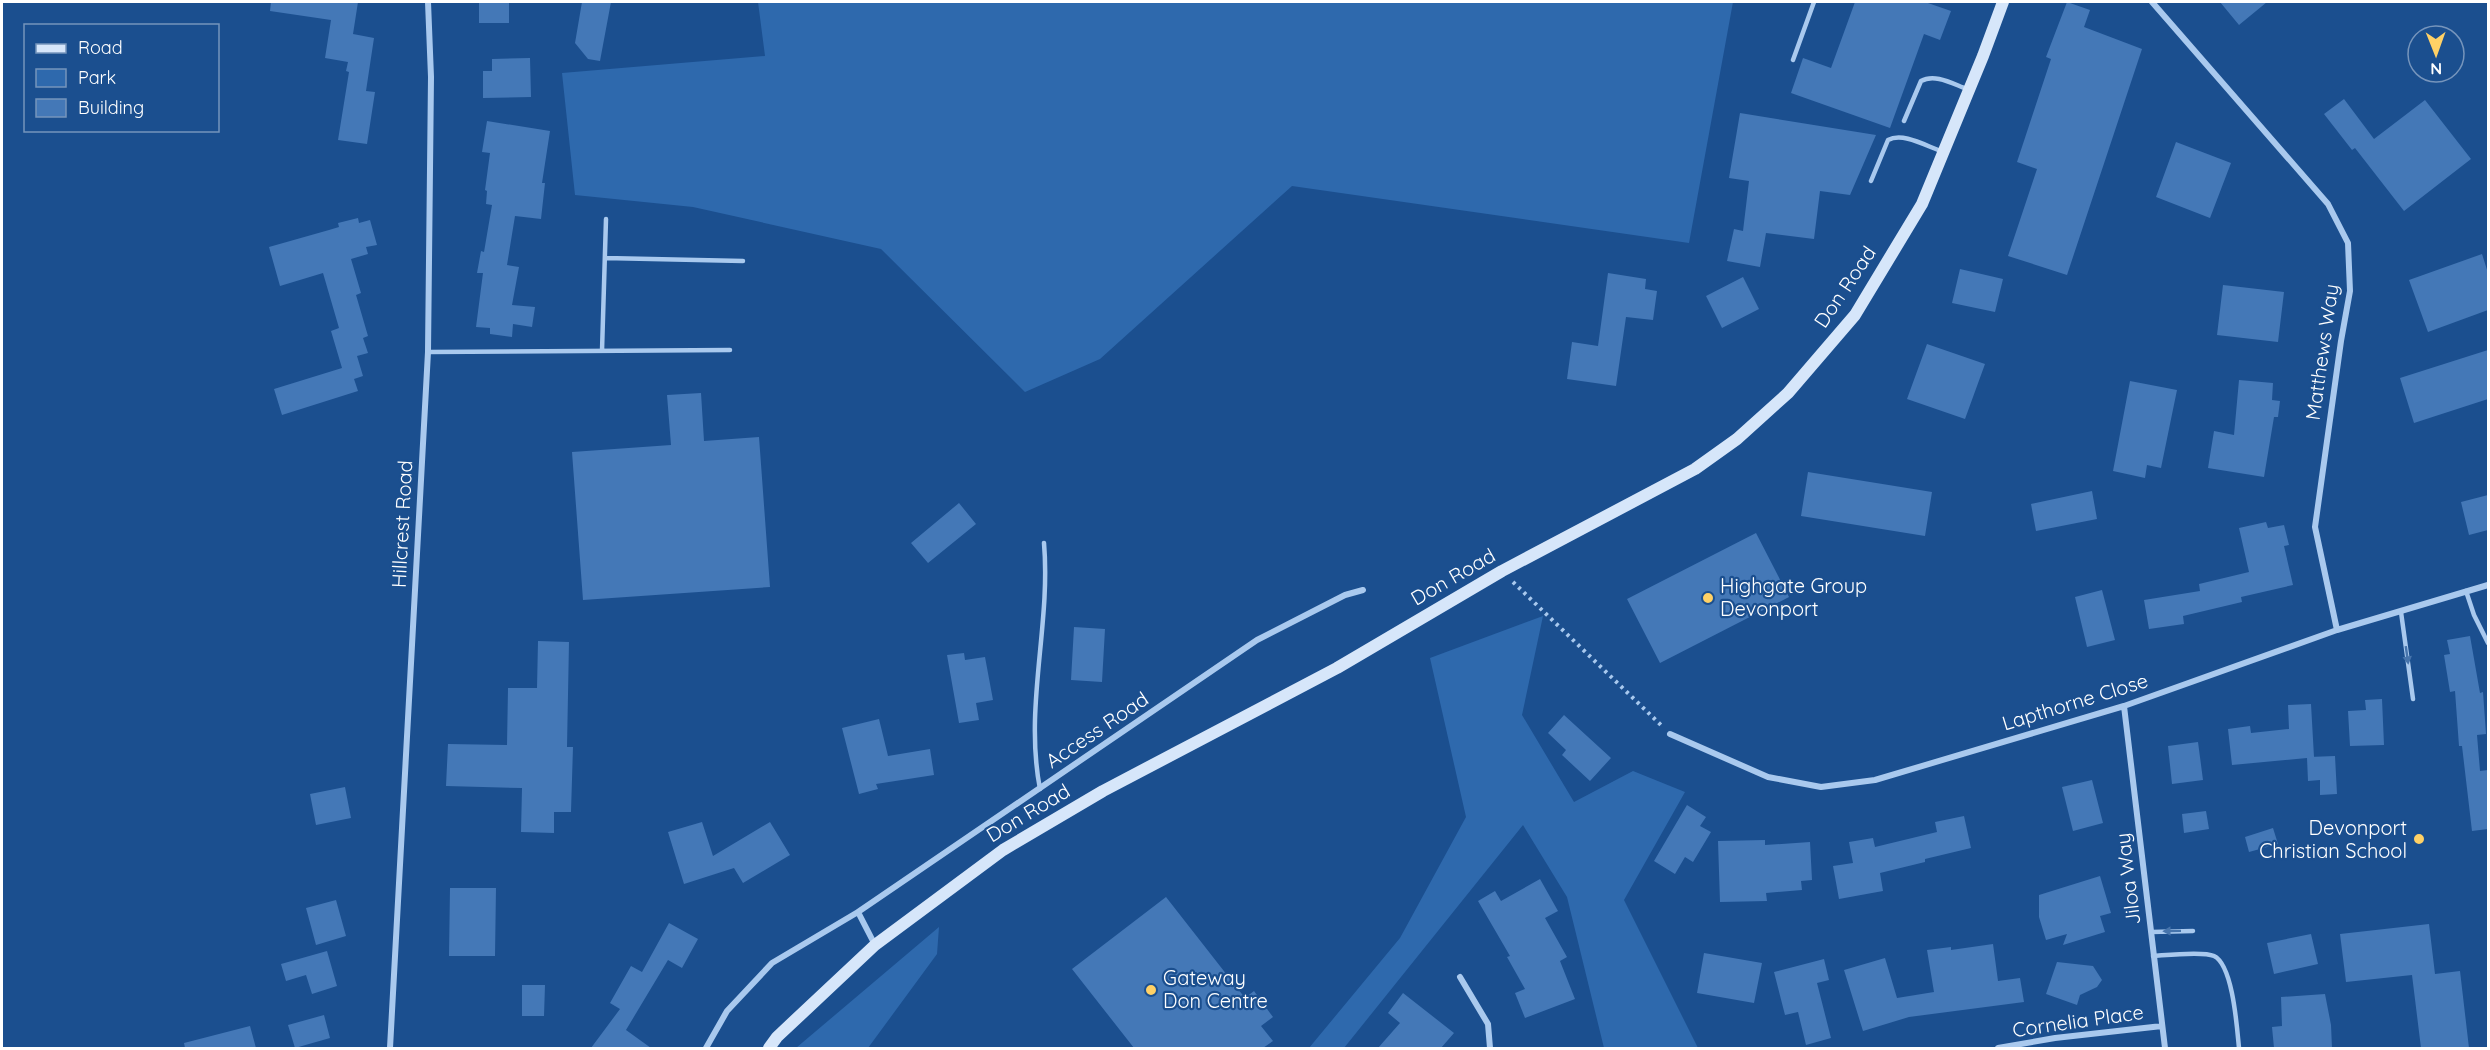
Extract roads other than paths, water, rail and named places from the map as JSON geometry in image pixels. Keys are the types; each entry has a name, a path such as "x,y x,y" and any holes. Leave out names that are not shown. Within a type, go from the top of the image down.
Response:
{"main road":[{"name":"Don Road","path":"769,1048 777,1037 875,945 1013,844 1103,791 1337,668 1502,571 1695,470 1737,439 1788,393 1855,315 1922,204 2003,2"}],"street":[{"name":"Hillcrest Road","path":"390,1048 428,352 431,77 428,2"},
{"name":"Matthews Way","path":"2152,2 2328,204 2348,243 2350,291 2315,527 2337,630"},
{"name":"Lapthorne Close","path":"1670,734 1768,777 1821,787 1875,780 2124,706 2337,630 2488,585"},
{"name":"Access Road","path":"706,1048 727,1011 772,963 858,912 1257,640 1345,595 1363,590"},
{"name":"Jiloa Way","path":"2124,706 2165,1048"},
{"path":"858,912 875,945"},
{"path":"1460,977 1488,1024 1490,1048"},
{"name":"Cornelia Place","path":"1998,1048 2055,1038 2162,1026"}],"lane":[{"path":"1793,60 1814,2"},
{"path":"1904,121 1921,81 1927,77 1935,77 1969,90"},
{"path":"1871,181 1888,140 1894,137 1902,137 1943,152"},
{"path":"602,351 606,219"},
{"path":"604,258 743,261"},
{"path":"428,352 730,350"},
{"path":"1040,789 1034,741 1045,602 1044,543"},
{"path":"2466,591 2474,615 2488,644"},
{"path":"2401,612 2413,699"},
{"path":"2151,932 2193,931"},
{"path":"2153,956 2212,955 2223,962 2228,978 2239,1048"}],"place":[{"name":"Highgate Group Devonport","path":"1708,598"},
{"name":"Devonport Christian School","path":"2419,839"},
{"name":"Gateway Don Centre","path":"1151,990"}]}
